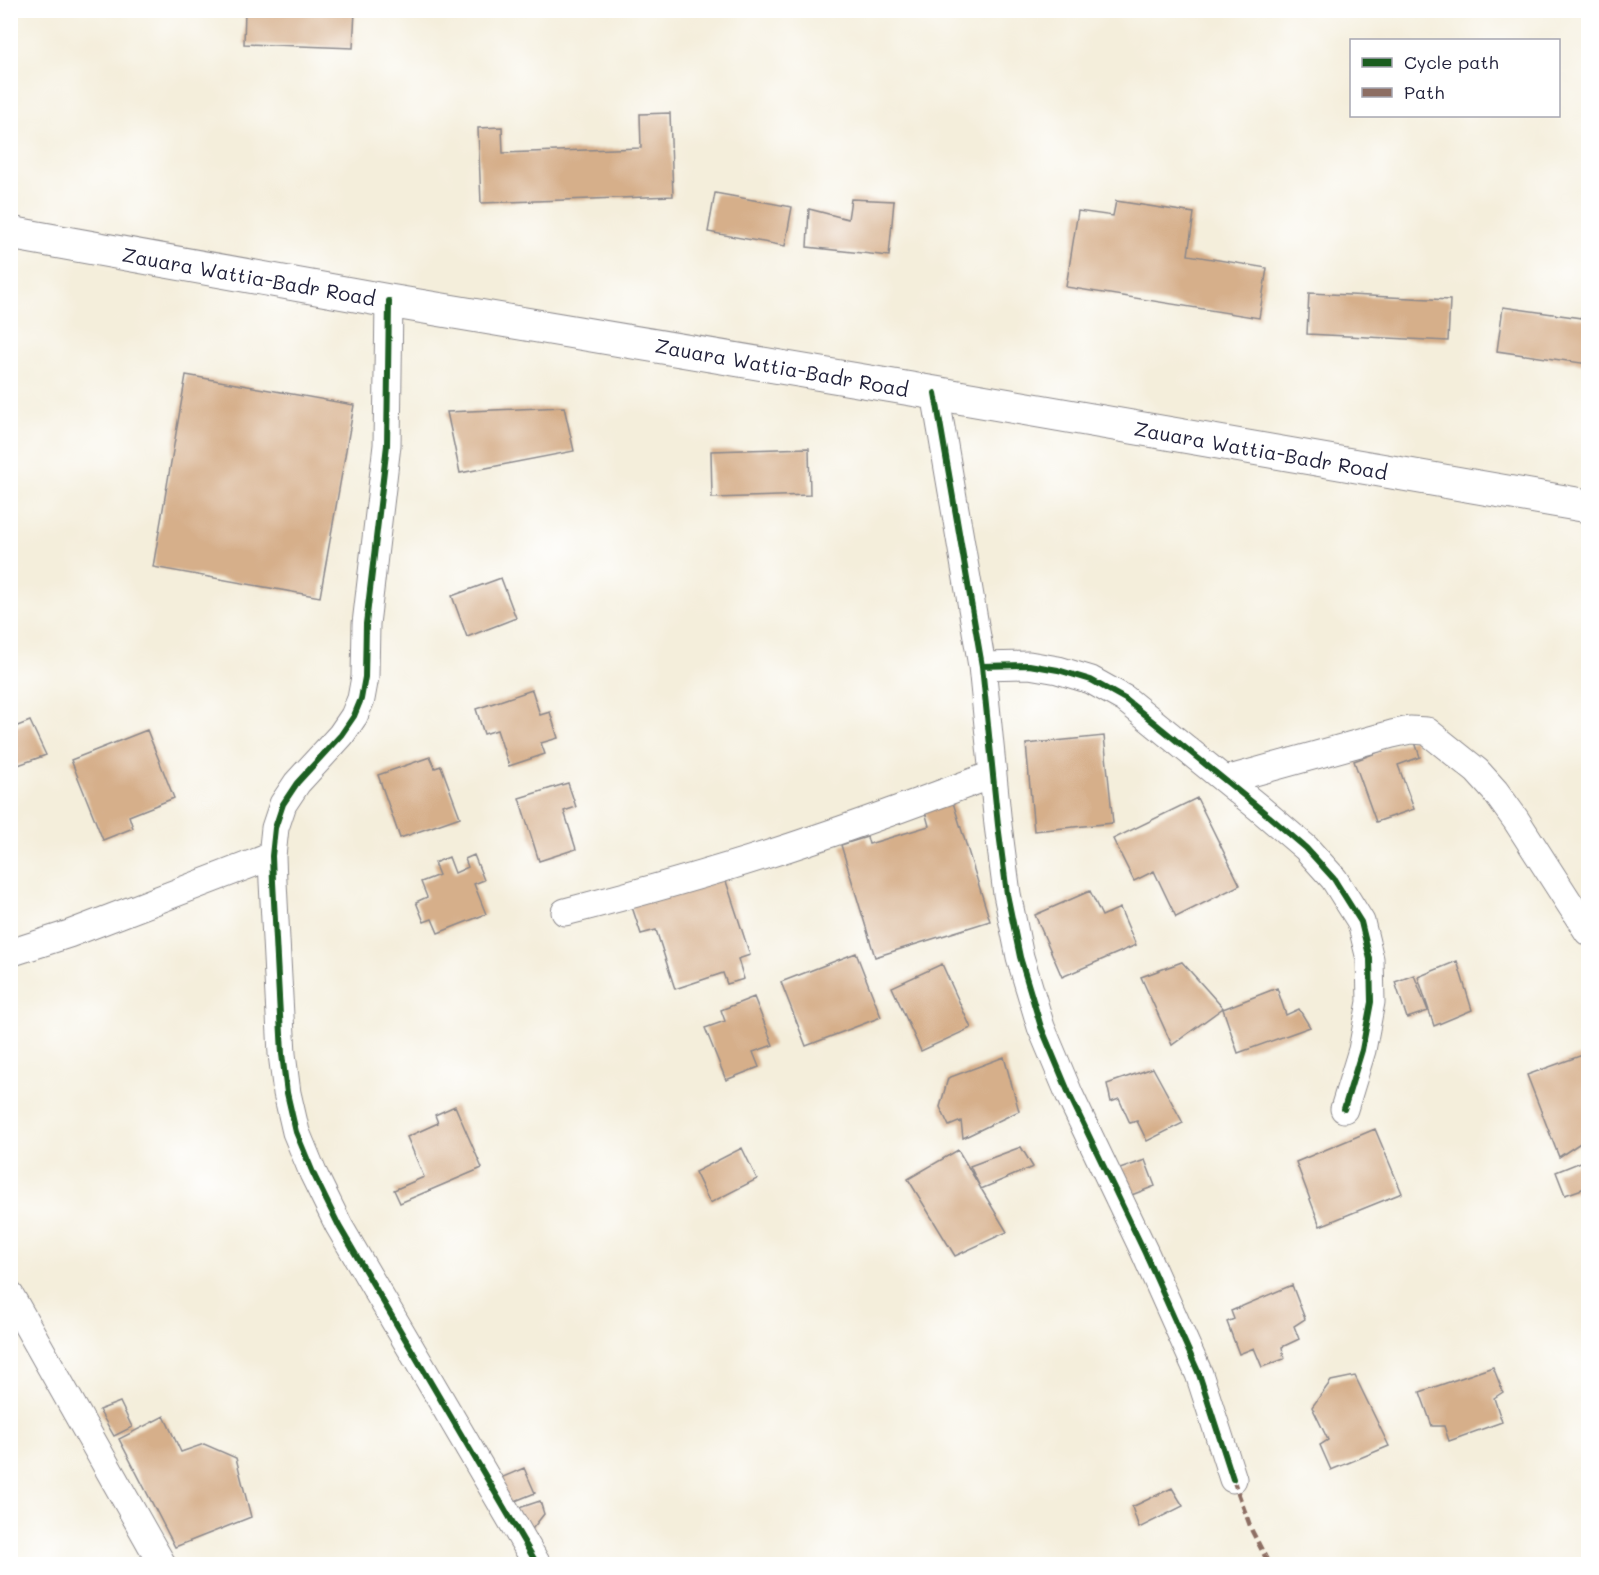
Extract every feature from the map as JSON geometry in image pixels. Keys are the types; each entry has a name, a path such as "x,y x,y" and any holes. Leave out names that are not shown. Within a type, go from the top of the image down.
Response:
{"highway":[{"name":"Zauara Wattia-Badr Road","path":"10,233 1588,506"}],"street":[{"path":"389,300 387,445 366,624 365,677 361,699 354,716 341,735 297,783 283,804 275,828 272,856 282,1054 296,1132 339,1226 537,1564"},
{"path":"935,393 982,666 992,775 1007,894 1020,957 1041,1027 1070,1096 1145,1253 1199,1374 1233,1479"},
{"path":"982,666 1029,665 1058,670 1091,680 1125,699 1306,848 1334,879 1361,922 1370,959 1371,1002 1362,1050 1344,1109"},
{"path":"1226,780 1392,734 1410,730 1427,731 1477,771 1495,791 1588,932"},
{"path":"565,912 692,879 821,837 992,775"},
{"path":"10,953 69,934 272,856"},
{"path":"10,1295 162,1564"}],"building":[{"path":"245,10 355,11 353,48 244,44"},
{"path":"670,113 673,196 481,203 478,128 502,127 503,153 641,148 640,114"},
{"path":"715,193 792,207 785,246 708,232"},
{"path":"851,199 894,201 889,256 807,247 809,209 848,219"},
{"path":"1116,201 1194,213 1188,255 1267,268 1259,318 1066,287 1078,211 1113,216"},
{"path":"1309,293 1450,300 1448,341 1307,334"},
{"path":"1503,307 1588,319 1588,364 1497,351"},
{"path":"186,375 354,405 320,597 153,567"},
{"path":"564,407 574,451 460,473 447,412"},
{"path":"809,448 810,495 712,498 711,451"},
{"path":"501,578 516,618 467,637 452,596"},
{"path":"532,690 540,715 550,712 558,738 541,743 545,754 509,766 497,730 484,734 476,709"},
{"path":"30,721 46,755 10,768 10,729"},
{"path":"147,730 174,798 129,816 133,828 103,840 71,760"},
{"path":"1104,736 1113,823 1034,831 1026,744"},
{"path":"1414,739 1420,757 1398,765 1414,809 1376,822 1354,761"},
{"path":"430,757 435,768 441,766 460,817 400,838 378,775"},
{"path":"568,783 576,807 564,811 576,849 539,861 519,798"},
{"path":"951,796 990,921 875,957 841,845 867,837 869,844 929,826 923,804"},
{"path":"1197,798 1240,885 1176,917 1154,871 1134,881 1113,839"},
{"path":"474,855 484,880 474,884 486,914 438,933 432,919 424,922 416,902 427,897 421,882 439,875 434,863 449,857 455,873 468,867 465,859"},
{"path":"724,875 750,955 738,959 744,979 727,984 723,973 675,989 656,930 641,934 631,904"},
{"path":"1090,891 1102,916 1120,908 1136,945 1062,977 1035,915"},
{"path":"856,953 881,1017 806,1046 781,982"},
{"path":"1457,961 1472,1010 1434,1026 1418,977"},
{"path":"1182,962 1223,1008 1172,1045 1141,977"},
{"path":"942,964 971,1028 921,1051 892,987"},
{"path":"1414,975 1428,1011 1407,1018 1395,982"},
{"path":"1277,988 1286,1015 1299,1009 1310,1027 1238,1053 1223,1009"},
{"path":"754,997 773,1045 753,1052 759,1067 726,1080 705,1028 725,1021 721,1010"},
{"path":"1588,1053 1588,1138 1559,1157 1527,1075"},
{"path":"1004,1057 1019,1111 963,1138 961,1121 949,1126 940,1107 948,1078"},
{"path":"1153,1068 1183,1123 1147,1141 1137,1121 1130,1123 1119,1099 1111,1102 1107,1084"},
{"path":"455,1106 482,1168 400,1203 394,1190 424,1177 407,1137 438,1123 435,1115"},
{"path":"1375,1129 1402,1193 1320,1226 1296,1162"},
{"path":"1021,1147 1033,1167 981,1189 970,1166"},
{"path":"742,1148 757,1179 710,1203 695,1172"},
{"path":"958,1150 1007,1232 955,1256 908,1179"},
{"path":"1588,1159 1588,1187 1565,1195 1556,1172"},
{"path":"1145,1160 1155,1186 1121,1199 1109,1173"},
{"path":"1292,1285 1305,1319 1294,1326 1299,1339 1282,1347 1284,1359 1262,1367 1254,1348 1239,1354 1227,1322 1234,1319 1231,1311"},
{"path":"1493,1367 1503,1392 1494,1398 1502,1422 1449,1441 1444,1426 1432,1426 1420,1392"},
{"path":"1355,1376 1389,1446 1331,1470 1320,1445 1328,1440 1312,1407 1331,1381"},
{"path":"120,1402 132,1427 114,1436 99,1410"},
{"path":"164,1416 181,1452 204,1444 236,1458 251,1517 175,1547 119,1439"},
{"path":"524,1468 535,1493 505,1505 494,1481"},
{"path":"1172,1488 1183,1506 1139,1528 1132,1507"},
{"path":"540,1501 544,1514 526,1537 510,1511"}],"marked path":[{"path":"1233,1479 1252,1531 1269,1564"}],"cycle path":[{"path":"389,301 387,445 366,624 365,677 361,699 354,716 341,735 297,783 283,804 275,828 272,856 282,1054 287,1093 296,1132 339,1226 537,1564"},
{"path":"935,393 982,666 1007,894 1020,957 1041,1027 1070,1096 1145,1253 1199,1374 1233,1479"},
{"path":"982,666 1029,665 1058,670 1091,680 1125,699 1306,848 1334,879 1361,922 1370,959 1371,1002 1362,1050 1344,1109"}]}
